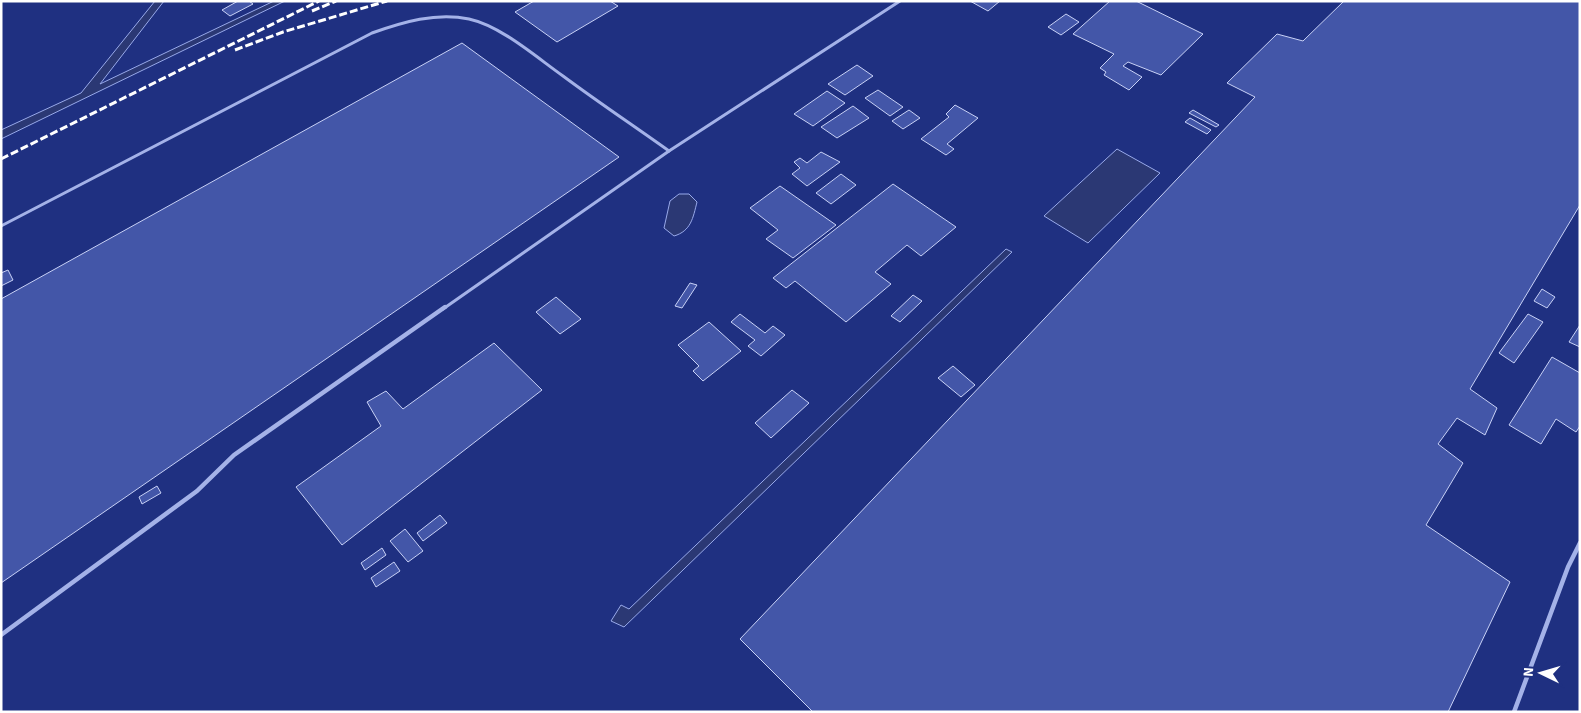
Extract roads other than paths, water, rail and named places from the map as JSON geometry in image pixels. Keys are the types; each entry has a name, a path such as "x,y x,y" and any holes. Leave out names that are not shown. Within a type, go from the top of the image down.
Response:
{"lane":[{"path":"1,635 198,491 234,455 668,151 900,1"},
{"path":"1,226 372,33 402,23 431,17 450,16 471,19 508,38 668,151"},
{"path":"1514,712 1568,566 1580,543"}],"water":[{"path":"155,1 164,1 100,84 274,1 285,1 1,139 1,130 81,93"},
{"path":"1117,149 1160,173 1088,243 1044,216"},
{"path":"679,194 689,194 697,202 688,227 680,234 674,236 664,228 670,201"},
{"path":"1006,249 1012,252 624,627 611,621 621,605 629,609"}],"railway":[{"path":"1,159 319,1"},
{"path":"312,11 336,1"},
{"path":"235,50 283,32 387,1"}]}
